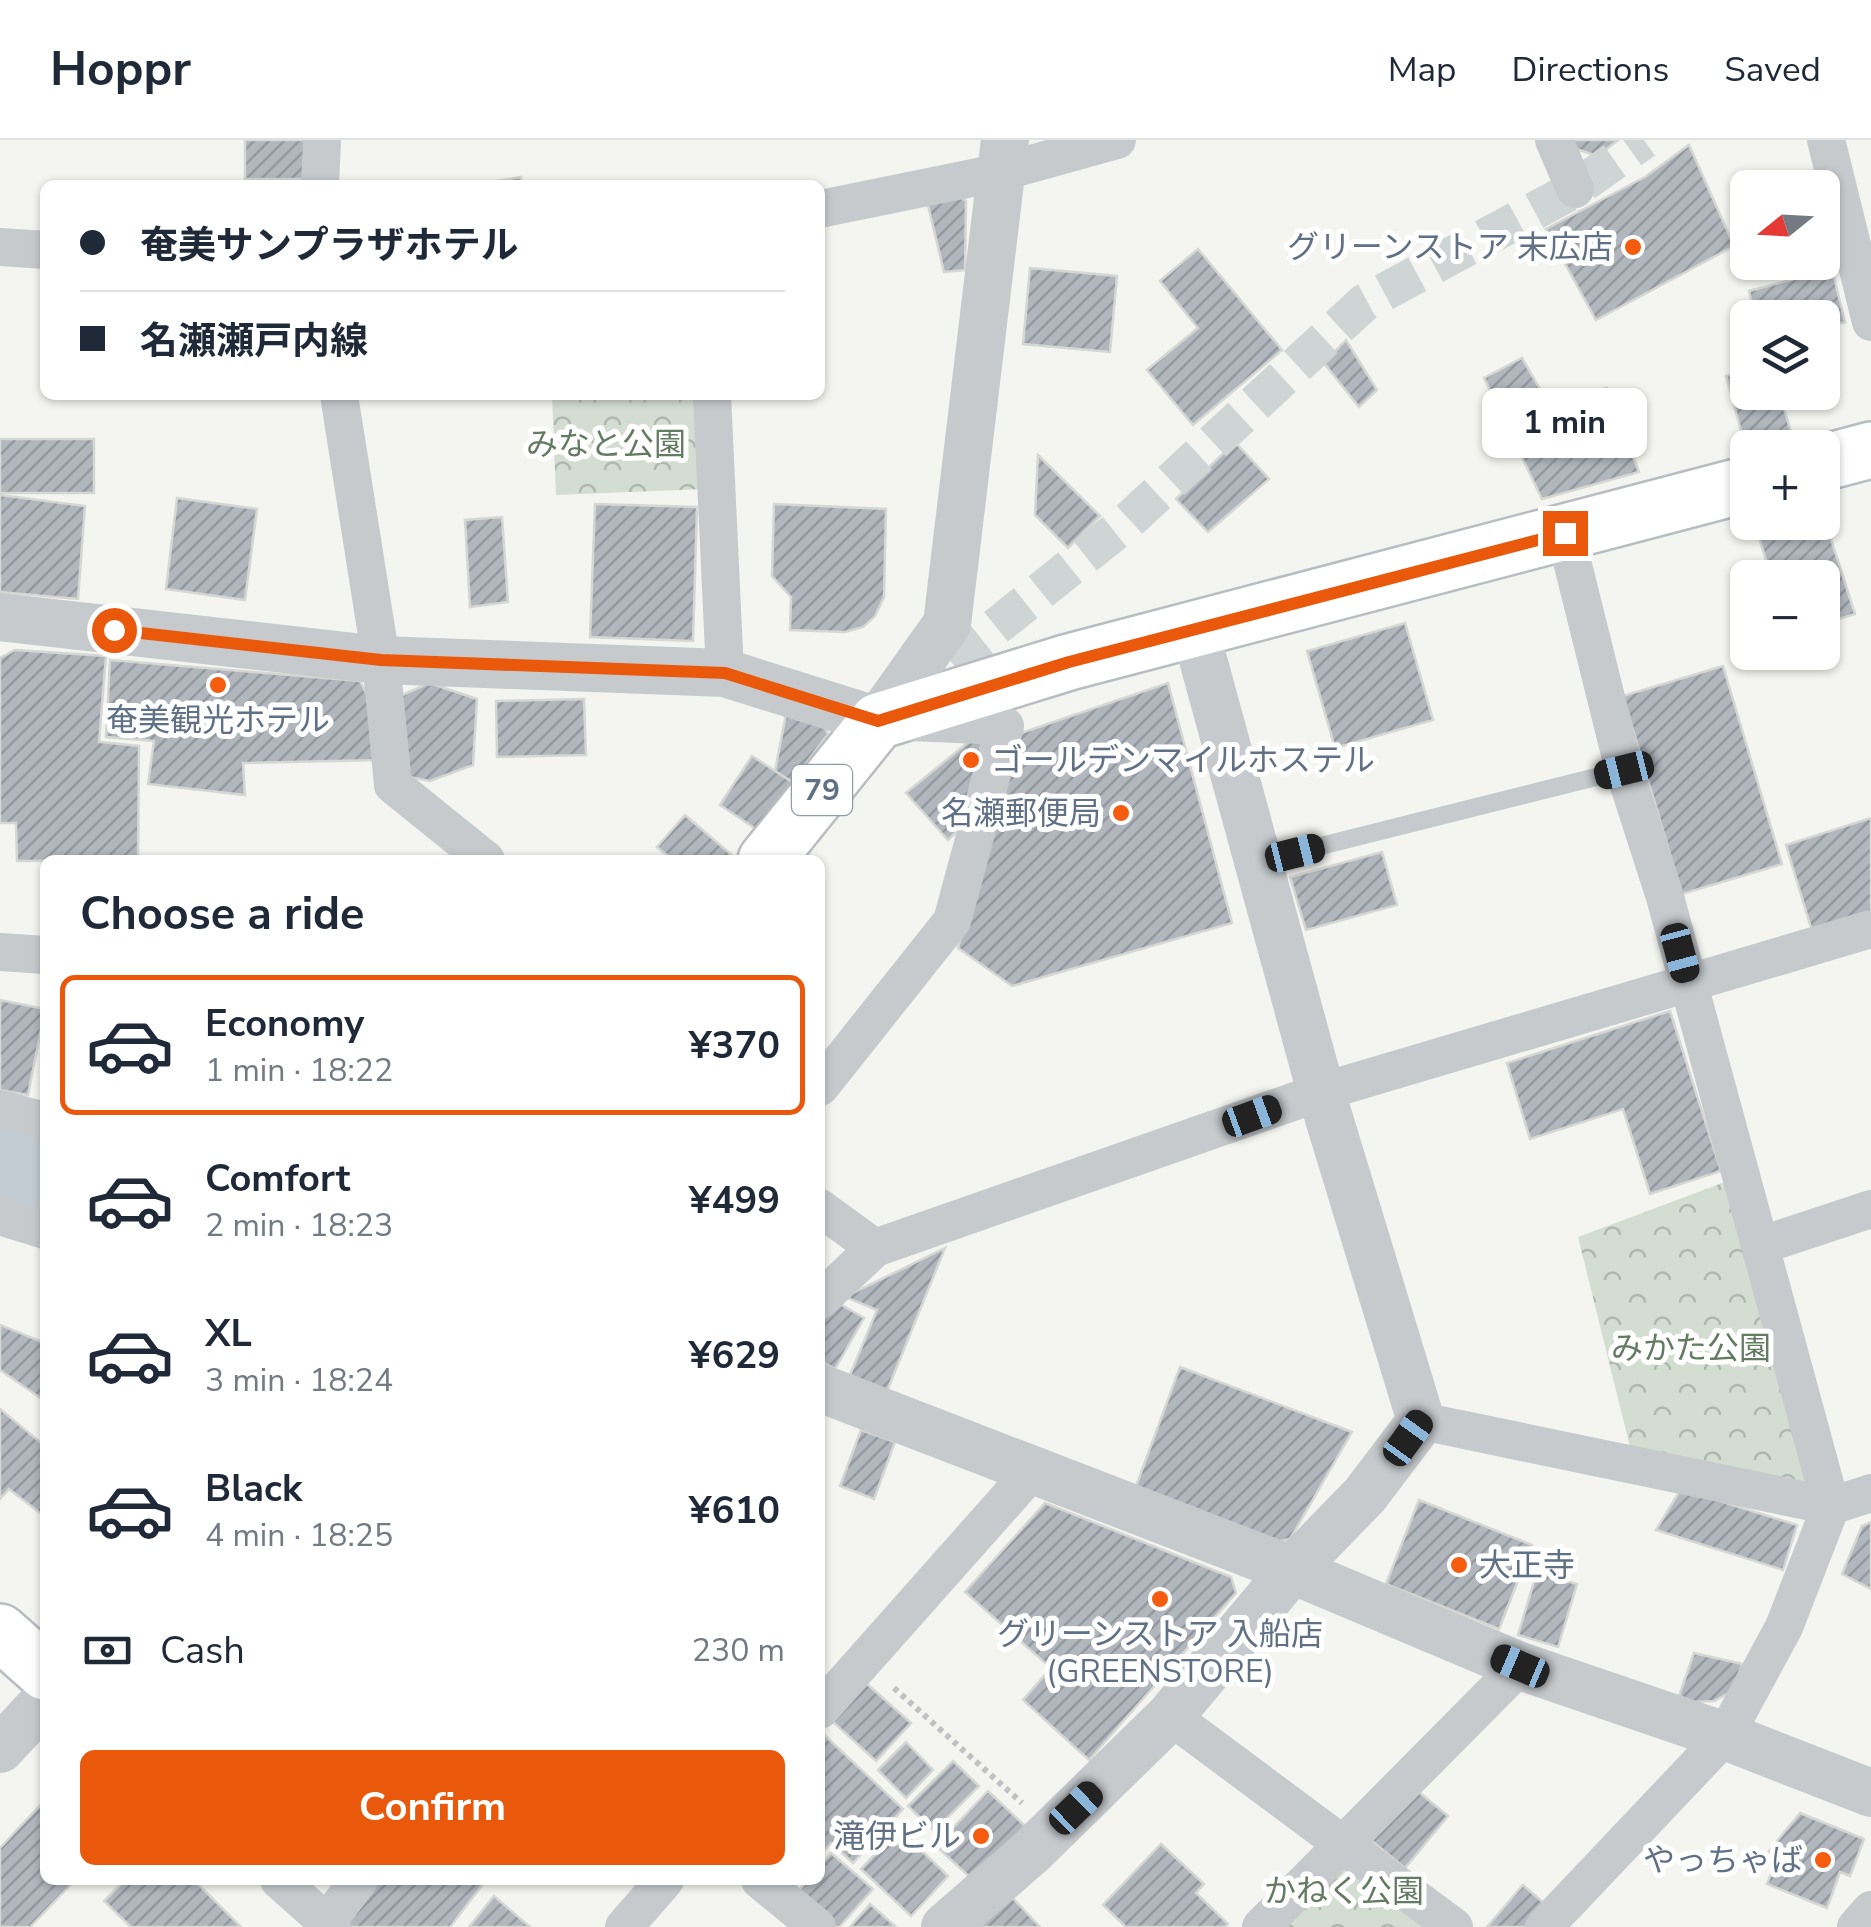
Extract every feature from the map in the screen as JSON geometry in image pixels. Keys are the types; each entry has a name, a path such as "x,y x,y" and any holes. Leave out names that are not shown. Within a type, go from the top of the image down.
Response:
{"main road":[{"path":"1840,458 1871,450"},
{"path":"878,721 1069,662 1730,489"},
{"name":"79","path":"770,855 878,721"},
{"path":"0,1632 40,1668"}],"street":[{"path":"320,180 322,140"},
{"path":"825,208 1004,156 1118,140"},
{"path":"1554,140 1576,188"},
{"path":"1826,140 1871,322"},
{"path":"878,721 947,624 1004,156"},
{"path":"0,247 40,250"},
{"path":"339,400 381,660 393,785 475,855"},
{"path":"712,400 725,673"},
{"path":"1544,1927 1725,1736 1784,1627 1831,1506 1762,1244 1624,770 1565,533"},
{"path":"0,617 381,660 725,673 878,721 1005,726 952,921 825,1081"},
{"path":"1195,630 1321,1092 1421,1421"},
{"path":"825,1295 874,1248 1321,1092 1871,929"},
{"path":"0,952 40,955"},
{"path":"0,1109 40,1120"},
{"path":"1762,1244 1871,1209"},
{"path":"825,1212 874,1248"},
{"path":"0,1216 40,1228"},
{"path":"825,1390 1292,1570 1520,1666 1725,1736 1871,1793"},
{"path":"1421,1421 1831,1506 1871,1492"},
{"path":"945,1927 1053,1831 1170,1716 1292,1570 1366,1495 1421,1421"},
{"path":"825,1704 1034,1468"},
{"path":"1261,1927 1520,1666"},
{"path":"0,1749 40,1706"},
{"path":"1170,1716 1454,1927"},
{"path":"284,1885 327,1925 355,1885"},
{"path":"624,1927 661,1885"},
{"path":"766,1885 817,1927"},
{"path":"1856,1927 1871,1910"}],"lane":[{"path":"1258,862 1624,770"}],"path":[{"path":"864,1661 1053,1831"}],"green space":[{"name":"みなと公園","path":"552,400 700,400 704,489 556,495"},
{"name":"みかた公園","path":"1733,1179 1815,1488 1631,1451 1578,1237"},
{"name":"かねく公園","path":"1341,1846 1454,1927 1261,1927"}],"building":[{"path":"245,140 314,140 313,179 245,179"},
{"path":"1572,140 1618,140 1598,156 1576,149"},
{"path":"1689,145 1730,237 1730,248 1596,320 1546,229 1645,177"},
{"path":"954,193 966,201 965,270 944,272 928,205"},
{"path":"1198,249 1282,350 1193,425 1147,370 1198,328 1160,281"},
{"path":"1030,268 1117,276 1110,352 1023,344"},
{"path":"1790,280 1835,280 1840,300 1751,300 1749,291"},
{"path":"1346,340 1377,390 1359,407 1324,363"},
{"path":"1522,358 1547,401 1607,388 1639,472 1542,499 1484,378"},
{"path":"1735,410 1784,410 1790,430 1741,430"},
{"path":"0,439 94,439 94,493 0,493"},
{"path":"1235,442 1269,479 1208,532 1176,499"},
{"path":"1038,455 1100,516 1068,548 1035,515"},
{"path":"0,495 85,506 78,599 0,592"},
{"path":"177,498 257,509 245,600 166,589"},
{"path":"595,504 697,507 693,641 590,637"},
{"path":"774,504 886,509 884,597 875,616 863,627 845,632 790,630 791,597 772,576"},
{"path":"502,517 508,602 470,607 465,520"},
{"path":"1760,540 1831,540 1838,560 1766,560"},
{"path":"1840,567 1855,614 1840,619"},
{"path":"1405,623 1433,720 1335,748 1307,651"},
{"path":"15,650 106,656 99,742 139,746 138,855 40,855 40,861 17,861 16,823 0,823 0,658"},
{"path":"110,660 360,681 370,701 380,760 243,763 245,795 148,784 154,741 106,737"},
{"path":"1723,666 1782,864 1682,894 1623,696"},
{"path":"429,683 477,699 473,765 430,781 409,777 398,697"},
{"path":"1168,683 1232,923 1012,986 958,948 1018,734"},
{"path":"584,699 586,755 497,757 496,701"},
{"path":"788,704 815,711 828,734 792,782 775,771"},
{"path":"983,730 972,817 948,840 906,793"},
{"path":"752,756 792,782 759,831 720,805"},
{"path":"685,815 732,855 667,855 657,847"},
{"path":"1871,818 1871,912 1812,931 1786,845"},
{"path":"1382,852 1397,905 1306,930 1290,877"},
{"path":"0,1000 40,1008 40,1034 28,1095 0,1090"},
{"path":"1670,1011 1721,1171 1650,1194 1623,1109 1530,1139 1507,1063"},
{"path":"945,1248 887,1391 850,1375 877,1310 845,1297"},
{"path":"833,1300 864,1318 835,1369 825,1363 825,1314"},
{"path":"0,1325 40,1341 40,1398 0,1370"},
{"path":"1180,1367 1352,1432 1290,1539 1261,1545 1135,1489"},
{"path":"0,1409 40,1442 40,1513 9,1489 0,1499"},
{"path":"861,1430 895,1442 874,1499 840,1486"},
{"path":"1681,1489 1797,1525 1783,1570 1656,1530"},
{"name":"大正寺","path":"1419,1500 1532,1545 1499,1629 1386,1584"},
{"path":"1045,1503 1231,1577 1236,1593 1089,1760 1023,1700 1051,1668 965,1592"},
{"path":"1871,1522 1871,1589 1842,1574 1862,1526"},
{"path":"1537,1572 1577,1584 1558,1647 1518,1635"},
{"path":"1694,1653 1742,1664 1734,1690 1714,1701 1694,1702 1679,1696"},
{"path":"866,1683 911,1723 876,1761 832,1721"},
{"path":"825,1736 903,1809 853,1863 831,1843 825,1850"},
{"path":"906,1742 933,1770 906,1798 878,1770"},
{"path":"953,1761 979,1786 934,1831 908,1806"},
{"path":"1409,1784 1448,1816 1405,1868 1367,1837"},
{"name":"滝伊ビル","path":"988,1791 1025,1826 974,1881 936,1846"},
{"path":"40,1805 40,1885 70,1885 30,1927 0,1927 0,1848"},
{"path":"1800,1813 1864,1839 1850,1876 1840,1872 1827,1908 1767,1884 1775,1864 1769,1851"},
{"path":"899,1829 948,1876 911,1916 861,1869"},
{"path":"1161,1844 1204,1884 1196,1893 1228,1924 1225,1927 1126,1927 1103,1905"},
{"path":"831,1853 873,1889 839,1927 834,1927 796,1894 804,1885 825,1885 825,1860"},
{"path":"120,1885 199,1885 241,1927 131,1927 104,1901"},
{"path":"373,1885 482,1885 450,1927 345,1924"},
{"path":"1523,1885 1547,1906 1529,1927 1487,1927"},
{"path":"1009,1894 1040,1927 975,1927"},
{"path":"494,1896 530,1927 469,1927"},
{"path":"870,1904 896,1927 850,1927"}],"waterway":[{"path":"0,1163 40,1175"}],"tunnel":[{"path":"907,698 1127,522 1364,303 1575,189 1644,140"}],"place":[{"name":"グリーンストア 末広店","path":"1633,247"},
{"name":"奄美観光ホテル","path":"218,685"},
{"name":"ゴールデンマイルホステル","path":"971,760"},
{"name":"名瀬郵便局","path":"1121,813"},
{"name":"大正寺","path":"1459,1565"},
{"name":"グリーンストア 入船店 (GREENSTORE)","path":"1160,1599"},
{"name":"滝伊ビル","path":"981,1836"},
{"name":"やっちゃば","path":"1823,1860"}],"route":[{"path":"114,630 381,660 725,673 802,694 878,721 1069,662 1565,533"}]}
